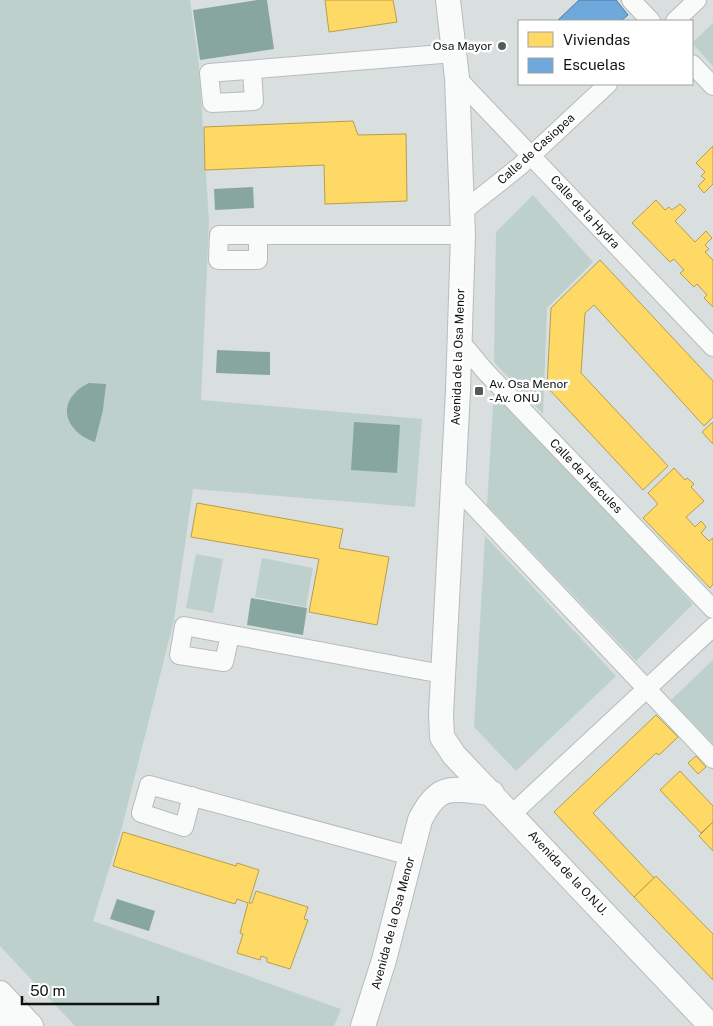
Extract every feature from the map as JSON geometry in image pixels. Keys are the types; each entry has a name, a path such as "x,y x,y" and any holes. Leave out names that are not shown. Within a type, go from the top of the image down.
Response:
{"street":[{"name":"Avenida de la Osa Menor","path":"441,714 460,341 462,223 457,78 448,0"},
{"path":"631,0 650,20"},
{"path":"676,20 697,0"},
{"path":"252,70 454,53"},
{"path":"693,65 713,86"},
{"name":"Calle de la Hydra","path":"457,78 713,347"},
{"name":"Calle de Casiopea","path":"462,223 607,85"},
{"path":"258,236 462,223"},
{"name":"Calle de Hércules","path":"460,341 485,371 713,609"},
{"path":"453,484 713,759"},
{"path":"512,814 713,627"},
{"path":"230,635 442,674"},
{"name":"Avenida de la O.N.U.","path":"441,714 442,737 448,747 711,1026"},
{"name":"Avenida de la Osa Menor","path":"363,1026 384,960 420,820 436,794 445,790 492,793"},
{"path":"192,796 411,856"},
{"path":"0,993 31,1026"},
{"path":"0,1022 4,1026"}],"shaded area":[{"path":"0,0 190,0 199,65 209,223 201,400 422,419 415,507 193,489 174,620 122,827 93,921 341,1009 334,1026 75,1026 0,946"},
{"path":"267,0 274,49 200,60 193,10"},
{"path":"713,23 713,66 693,44"},
{"path":"253,187 254,208 215,210 214,189"},
{"path":"533,195 593,262 547,308 543,414 494,362 496,232"},
{"path":"217,350 270,352 270,375 216,373"},
{"path":"89,383 106,384 103,410 95,442 87,439 74,428 69,422 67,414 70,399 79,389"},
{"path":"494,390 693,604 636,661 487,505"},
{"path":"354,422 400,425 397,473 351,470"},
{"path":"485,536 616,676 516,771 474,727"},
{"path":"196,554 223,559 213,613 186,608"},
{"path":"262,558 313,568 306,607 255,597"},
{"path":"251,598 307,608 303,635 247,625"},
{"path":"713,660 713,744 671,700"},
{"path":"117,899 155,911 149,931 110,919"}],"building: Viviendas":[{"path":"325,0 393,0 397,22 329,32"},
{"path":"353,121 358,135 406,134 407,201 325,204 324,165 205,170 204,127"},
{"path":"713,146 713,184 704,193 698,186 705,179 701,176 705,172 696,163"},
{"path":"656,200 665,210 669,207 672,210 680,204 686,210 675,221 695,242 706,231 712,238 705,245 709,249 705,252 713,260 713,307 704,298 707,295 697,284 694,287 680,273 684,270 674,259 670,262 632,223"},
{"path":"600,260 713,381 713,417 704,426 594,305 585,313 581,373 668,466 643,490 547,387 551,308"},
{"path":"713,422 713,444 702,432"},
{"path":"674,468 685,480 687,478 694,484 691,487 704,501 686,517 695,527 701,521 706,527 701,533 709,541 713,538 713,584 710,588 643,518 658,504 648,493"},
{"path":"197,503 343,529 339,548 389,557 377,625 309,612 319,559 191,537"},
{"path":"656,715 678,737 659,755 656,753 593,813 654,878 634,897 554,812"},
{"path":"696,756 706,767 698,774 688,763"},
{"path":"680,771 713,806 713,822 701,833 660,790"},
{"path":"713,822 713,851 699,836"},
{"path":"123,832 236,866 237,863 259,870 249,903 252,903 256,891 308,907 304,919 308,920 290,969 267,962 267,958 261,956 260,960 237,953 243,934 240,933 248,903 237,899 235,904 113,866"},
{"path":"656,876 713,934 713,980 634,897"}],"building: Escuelas":[{"path":"579,0 616,0 628,15 622,20 558,20"}],"place":[{"name":"Osa Mayor","path":"502,46"},
{"name":"Av. Osa Menor - Av. ONU","path":"479,391"}]}
